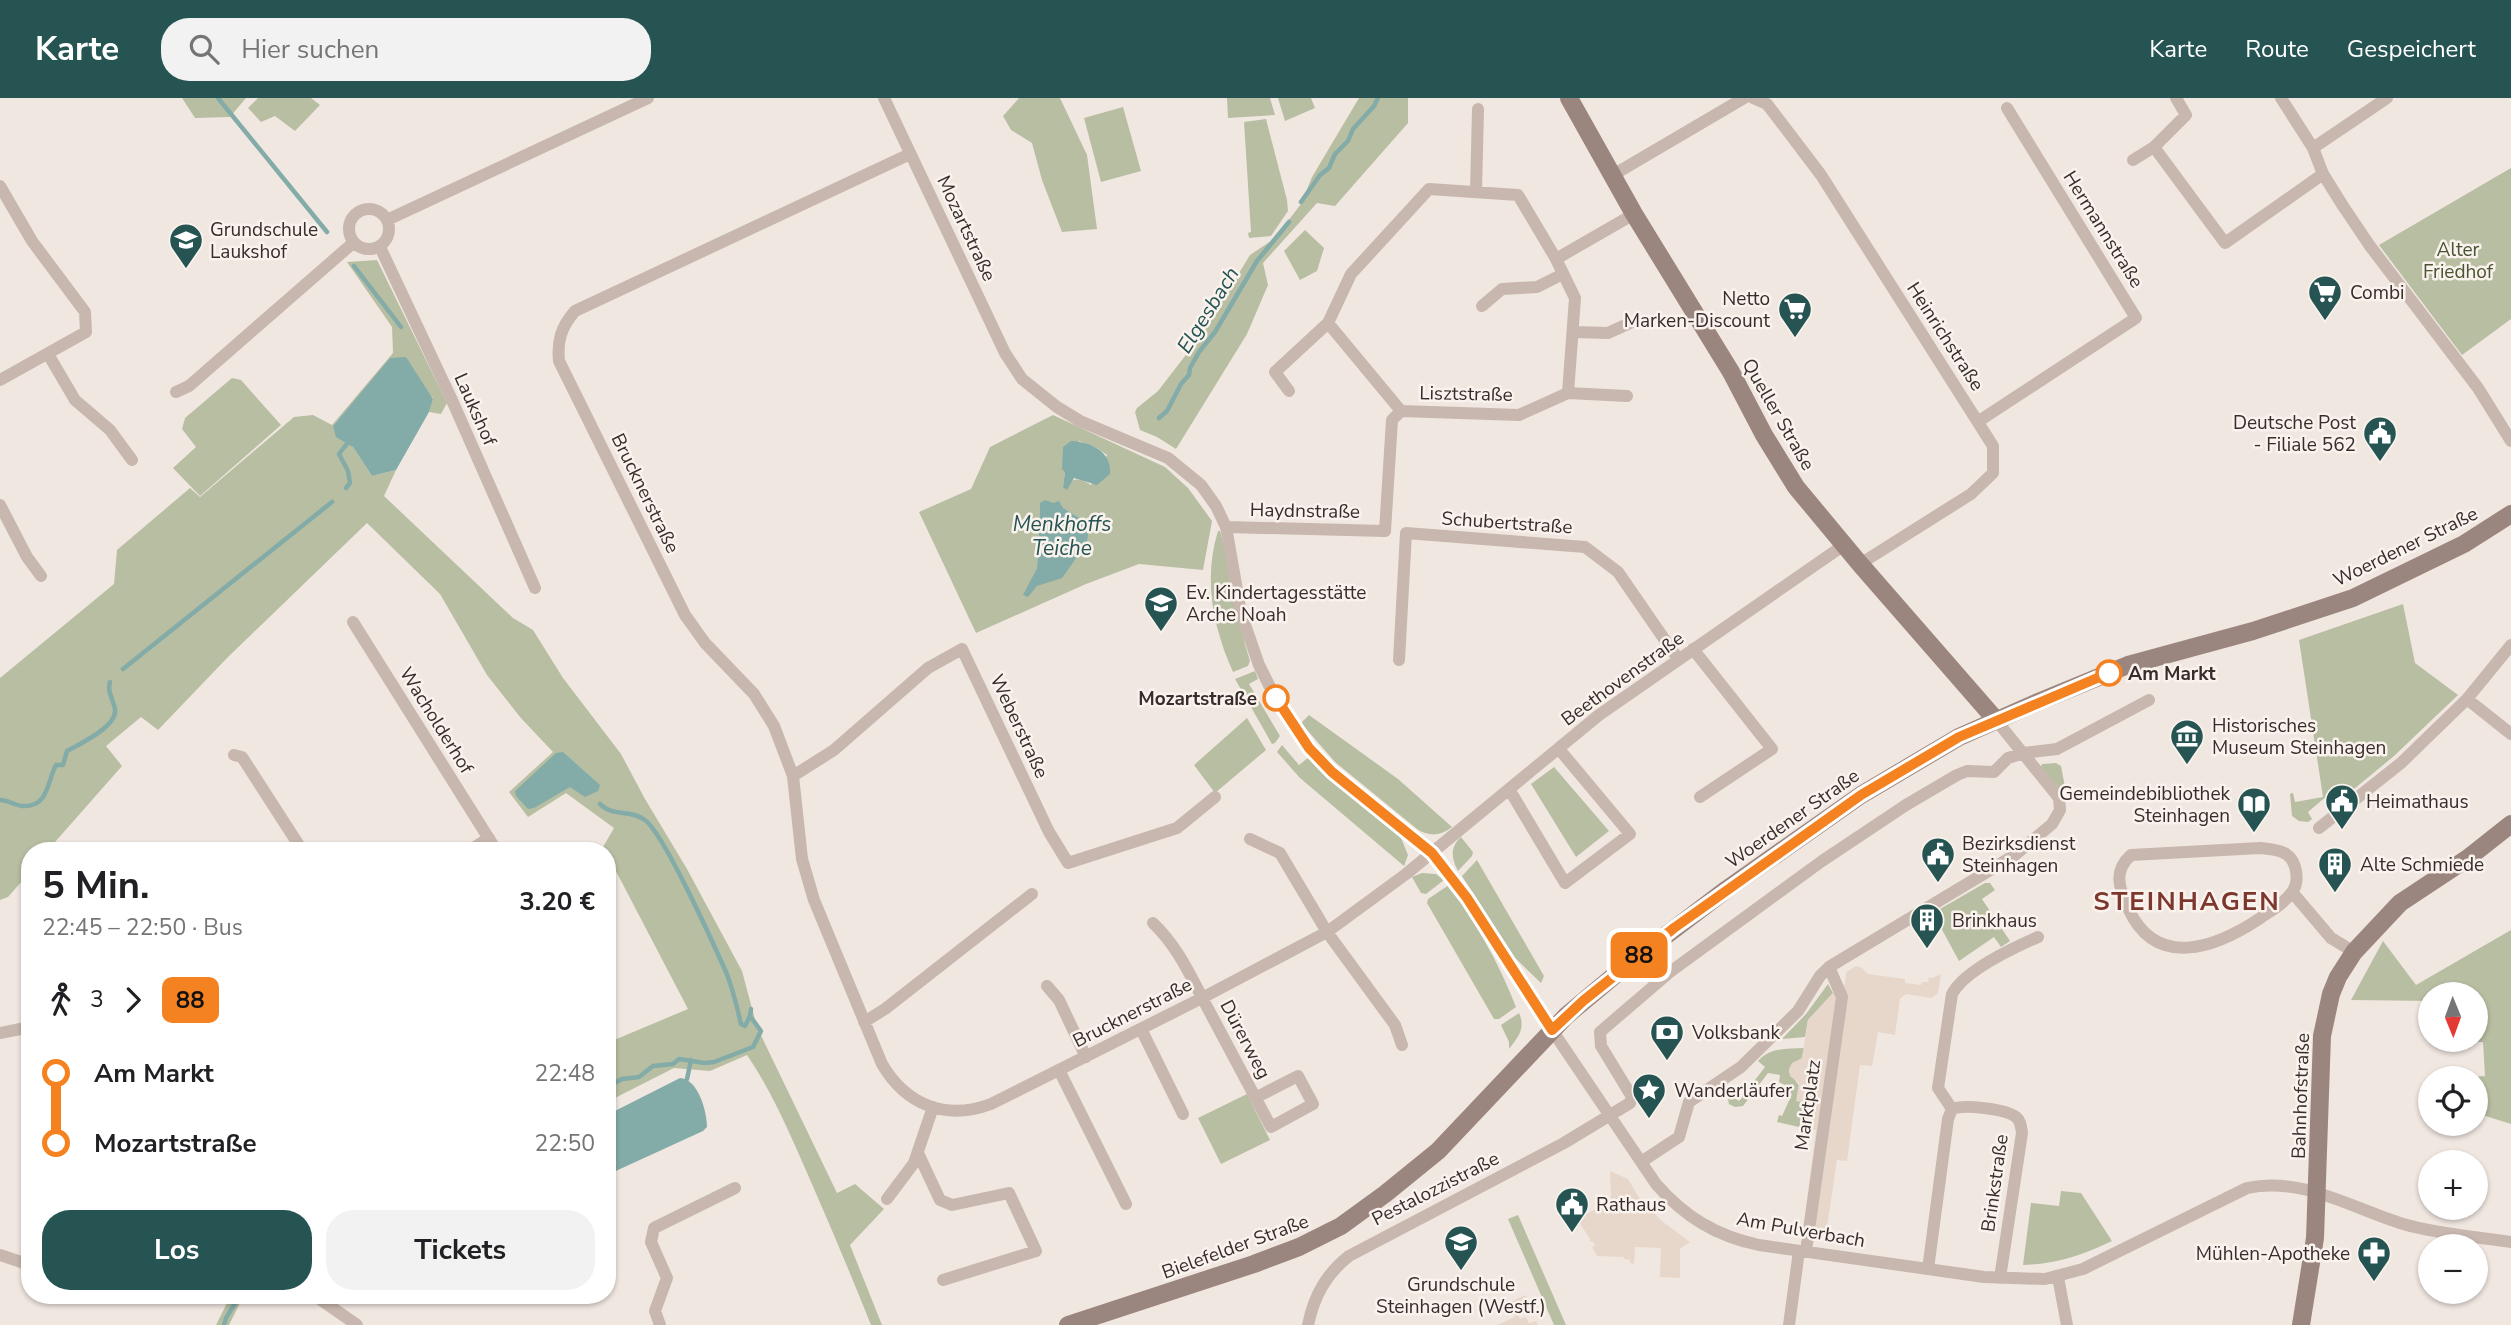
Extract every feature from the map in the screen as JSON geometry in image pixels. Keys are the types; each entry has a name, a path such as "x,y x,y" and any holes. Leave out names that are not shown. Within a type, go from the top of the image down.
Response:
{"main road":[{"name":"Queller Straße","path":"1569,98 1634,214 1731,372 1764,435 1796,486 1843,545 1996,720"},
{"name":"Woerdener Straße","path":"1552,1030 1627,965 1787,846 1861,795 1959,737 2128,666 2253,631 2353,598 2464,544 2511,514"},
{"name":"Bahnhofstraße","path":"2301,1325 2310,1276 2318,1193 2317,1139 2322,1036 2331,994 2338,977 2354,952 2400,902 2468,858 2511,824"},
{"name":"Bielefelder Straße","path":"1068,1325 1221,1276 1299,1247 1341,1226 1438,1151 1552,1030"}],"street":[{"path":"387,220 649,98"},
{"name":"Mozartstraße","path":"884,98 1005,353 1023,379 1042,398 1080,421 1168,458 1201,485 1216,506 1226,527 1241,613 1259,664 1274,695 1309,748 1332,772 1432,853 1467,898 1552,1030"},
{"path":"1613,175 1744,98"},
{"name":"Heinrichstraße","path":"1753,98 1767,104 1821,175 1993,446 1993,473 1971,494 1860,564"},
{"path":"2133,160 2154,147 2186,115 2176,98"},
{"path":"2281,98 2313,148 2323,174 2370,246 2478,388 2511,441"},
{"path":"2313,148 2387,98"},
{"name":"Hermannstraße","path":"1979,421 2136,318 2007,108"},
{"path":"1476,192 1478,109"},
{"path":"2154,147 2225,243 2323,174"},
{"name":"Brucknerstraße","path":"910,154 575,311 560,333 559,361 685,615 705,643 754,694 774,726 793,776 802,859 814,900 891,1081 904,1093 933,1107 956,1111 981,1108 1202,998 1327,932 1368,904 1432,853"},
{"path":"0,186 32,241 85,312 86,332 0,380"},
{"path":"1289,391 1275,372 1328,323 1351,274 1429,189 1518,195 1556,259 1575,298 1568,393"},
{"path":"363,209 377,211 387,220 387,238 380,247 369,250 353,243 348,230 352,217 357,212 363,209"},
{"path":"1556,259 1634,214"},
{"path":"176,392 189,386 353,243"},
{"name":"Laukshof","path":"380,247 451,398 535,588"},
{"path":"1482,306 1502,289 1537,288 1563,274"},
{"path":"1328,323 1401,411"},
{"path":"1573,332 1608,334 1630,323"},
{"path":"48,354 75,400 110,430 132,460"},
{"name":"Lisztstraße","path":"1401,411 1519,415 1568,393 1627,396"},
{"name":"Haydnstraße","path":"1226,527 1385,531 1392,420 1401,411"},
{"path":"0,505 27,557 41,576"},
{"name":"Schubertstraße","path":"1399,660 1406,533 1585,547 1618,572 1678,659"},
{"name":"Beethovenstraße","path":"1432,853 1599,715 1843,545"},
{"name":"Wacholderhof","path":"354,622 491,842"},
{"path":"2319,828 2401,763 2467,699 2511,645"},
{"name":"Weberstraße","path":"793,776 834,750 928,668 962,649 1049,832 1068,863 1177,828 1215,797"},
{"path":"1693,649 1772,749 1700,797"},
{"path":"2467,699 2511,734"},
{"path":"1610,1115 1630,1103 1632,1097 1599,1042 1600,1032 1670,972 1822,861 1957,775 1967,771 1994,772 2008,758 2057,749 2149,700"},
{"path":"1640,1161 1679,1137 1689,1102 1741,1067 1798,1011 1820,975 1829,967 2006,861 2052,824 2060,810 2059,798 1996,720"},
{"path":"1508,789 1565,883 1630,834 1559,749"},
{"path":"234,755 242,757 297,842"},
{"path":"483,842 489,838"},
{"path":"1250,839 1280,853 1327,932 1395,1025 1402,1045"},
{"path":"2273,849 2286,854 2293,862 2297,883 2292,892 2277,907 2237,933 2200,947 2181,949 2158,943 2140,926 2129,911 2118,877 2125,860 2139,853 2273,849"},
{"path":"2292,892 2331,938 2354,952"},
{"path":"864,1022 1032,894"},
{"name":"Dürerweg","path":"1153,923 1171,940 1202,998 1255,1098 1270,1126 1313,1104 1298,1076 1255,1098"},
{"path":"1928,1269 1948,1119 1952,1110 1938,1088 1952,994 1964,979 2012,948 2038,937"},
{"name":"Marktplatz","path":"1789,1325 1843,997 1829,967"},
{"path":"1047,986 1059,1000 1086,1057"},
{"path":"0,1033 21,1029"},
{"path":"1141,1029 1182,1114"},
{"name":"Am Pulverbach","path":"1552,1030 1640,1161 1670,1200 1708,1228 1747,1243 2000,1279 2059,1277 2114,1255 2246,1188 2262,1185 2292,1186 2318,1193 2404,1224 2511,1242"},
{"path":"1059,1070 1126,1204"},
{"name":"Brinkstraße","path":"1952,1110 1964,1106 2006,1112 2018,1118 2021,1124 2000,1279"},
{"path":"887,1199 909,1173 933,1107"},
{"name":"Pestalozzistraße","path":"1308,1325 1324,1282 1349,1256 1564,1143 1610,1115"},
{"path":"918,1153 940,1200 946,1204 1009,1193 1036,1251 943,1280"},
{"path":"660,1325 655,1311 667,1278 651,1242 654,1228 735,1188"},
{"path":"0,1255 21,1262"},
{"path":"2059,1277 2067,1325"},
{"path":"327,1304 357,1325"}],"green space":[{"path":"182,98 246,98 230,117 195,118"},
{"path":"258,98 311,98 320,105 295,131 275,116 261,122 248,108"},
{"path":"1019,98 1060,98 1087,155 1097,229 1062,232 1042,180 1032,143 1011,130 1003,116"},
{"path":"1227,98 1270,98 1275,115 1228,118"},
{"path":"1278,98 1311,98 1315,108 1285,121"},
{"path":"1359,98 1408,98 1408,123 1335,206 1317,203 1263,263 1268,285 1247,334 1176,449 1140,430 1135,412 1137,408 1158,391 1202,334 1250,255 1274,239 1301,204 1312,177"},
{"path":"1123,107 1141,171 1101,182 1084,118"},
{"path":"1266,119 1288,211 1271,236 1249,238 1248,233 1251,232 1244,122"},
{"name":"Alter Friedhof","path":"2511,168 2511,319 2462,355 2379,245"},
{"path":"1305,230 1324,248 1317,271 1300,280 1284,251"},
{"path":"377,260 447,403 441,414 429,412 433,398 391,358 333,426 353,447 372,476 396,470 384,496 513,618 533,630 563,678 621,754 742,971 757,1027 837,1193 855,1184 884,1209 850,1245 882,1325 871,1325 787,1129 747,1055 710,1071 674,1068 616,1097 616,1039 688,1009 616,871 616,842 606,842 614,828 566,793 528,817 509,792 553,752 520,717 487,675 440,594 367,523 228,657 158,730 141,717 106,746 122,766 55,842 21,842 21,882 8,897 0,900 0,678 114,584 117,550 190,488 200,497 294,417 313,415 332,425 393,353 392,327 347,262"},
{"path":"232,378 241,380 281,425 200,496 173,468 196,447 182,429 185,418"},
{"path":"1053,415 1165,467 1188,488 1212,521 1203,570 1139,564 1086,584 976,633 919,512 971,489 990,447","holes":["1079,441 1107,455 1091,485 1076,480 1063,487 1065,472","1054,503 1083,520 1037,586 1024,595 1037,568 1040,504"]},
{"path":"1218,531 1250,661 1248,666 1233,672 1220,638 1212,603 1211,567"},
{"path":"2403,604 2415,663 2458,695 2394,756 2354,789 2341,784 2308,812 2312,819 2308,822 2299,821 2292,816 2290,794 2293,793 2295,802 2323,797 2299,640"},
{"path":"1255,671 1258,679 1249,684 1280,736 1272,744 1235,679"},
{"path":"1309,715 1398,779 1452,827 1435,834 1417,829 1335,762 1301,723"},
{"path":"1247,718 1266,750 1215,793 1194,765"},
{"path":"1282,745 1299,765 1309,757 1328,777 1401,838 1408,855 1404,866 1300,778 1277,752"},
{"path":"2056,763 2061,766 2065,787 2061,791 2041,767 2042,764"},
{"path":"1554,767 1609,831 1576,857 1531,784"},
{"path":"1461,837 1473,852 1458,871 1453,853"},
{"path":"1477,860 1544,976 1541,983 1515,958 1462,876"},
{"path":"1422,873 1436,874 1444,880 1426,894 1421,893 1412,877"},
{"path":"1985,883 1990,883 1995,890 1982,899 2010,941 2001,947 1994,937 1959,961 1933,913"},
{"path":"1449,885 1486,944 1516,1007 1499,1019 1494,1019 1427,903 1428,899"},
{"path":"2511,930 2511,1124 2488,1117 2488,1066 2484,1066 2484,1052 2488,1052 2488,982 2421,982"},
{"path":"2383,941 2416,985 2418,984 2418,1001 2351,1000"},
{"path":"1828,984 1833,993 1808,1020 1805,1037 1782,1039 1806,1014"},
{"path":"1519,1013 1521,1028 1509,1049 1509,1042 1501,1025"},
{"path":"1804,1048 1802,1058 1789,1072 1812,1103 1808,1129 1777,1122 1792,1094 1785,1090 1787,1086 1779,1082 1780,1075 1768,1073 1743,1106 1735,1107 1729,1104 1731,1095 1739,1101 1765,1067 1758,1061 1763,1056 1780,1050"},
{"path":"1247,1094 1270,1140 1221,1164 1198,1118"},
{"path":"2061,1191 2081,1193 2112,1241 2069,1258 2023,1265 2031,1203 2059,1206"},
{"path":"1518,1215 1566,1325 1554,1325 1508,1219"},
{"path":"226,1304 240,1304 229,1325 216,1325"}],"shaded area":[{"path":"1856,966 1868,974 1905,979 1905,983 1921,985 1922,982 1928,982 1929,977 1941,974 1938,993 1932,998 1906,994 1900,999 1895,1035 1878,1032 1872,1066 1860,1065 1847,1161 1837,1160 1826,1234 1803,1230 1816,1130 1808,1129 1812,1104 1796,1101 1799,1083 1790,1076 1789,1069 1792,1063 1802,1058 1808,1020 1845,984 1846,972"},
{"path":"1610,1171 1628,1179 1640,1199 1663,1222 1690,1242 1680,1249 1680,1278 1660,1277 1661,1248 1635,1247 1634,1264 1624,1257 1597,1256 1592,1247 1595,1246 1594,1243 1590,1242 1577,1219 1611,1201"},
{"path":"1526,1295 1530,1305 1517,1311 1520,1319 1526,1317 1529,1323 1536,1321 1538,1325 1497,1325 1515,1317 1510,1302"}],"water":[{"path":"406,357 433,399 429,412 396,470 372,476 353,447 336,437 333,426 390,358"},
{"path":"1071,441 1093,446 1108,460 1110,474 1097,485 1074,478 1067,490 1063,487 1063,447"},
{"name":"Menkhoffs Teiche","path":"1045,500 1053,503 1059,501 1063,508 1083,520 1088,534 1087,543 1062,578 1037,586 1028,597 1023,595 1037,568 1040,503"},
{"path":"563,752 600,785 598,791 585,797 570,787 528,809 516,796 515,791 556,753"},
{"path":"680,1078 692,1084 700,1097 707,1127 616,1171 616,1110"}],"waterway":[{"path":"218,98 327,232"},
{"name":"Elgesbach","path":"1301,202 1320,175 1329,168 1335,154 1348,141 1353,129 1378,98"},
{"name":"Elgesbach","path":"1159,418 1167,411 1181,384 1189,375 1199,352 1215,332 1257,261 1289,222"},
{"path":"354,266 401,327"},
{"path":"346,488 350,483 348,471 339,454 349,441"},
{"path":"123,669 332,502"},
{"path":"0,800 22,806 37,803 42,798 56,765 63,765 67,751 97,734 111,722 115,709 109,689 110,682"},
{"path":"600,804 610,810 640,817 653,829 676,867 720,958 731,985 741,1024 745,1026 750,1016"},
{"name":"Elgesbach","path":"616,1082 639,1077 653,1066 673,1064 679,1059 714,1062 753,1047 761,1031 750,1016 751,1009"},
{"path":"687,1079 691,1060"},
{"name":"Elgesbach","path":"224,1325 235,1304"}],"bus line":[{"name":"88","path":"1276,698 1309,748 1332,772 1432,853 1467,898 1552,1030 1583,1001 1674,928 1861,795 1959,737 2109,673"}],"place":[{"name":"Grundschule Laukshof","path":"186,270"},
{"name":"Combi","path":"2325,322"},
{"name":"Netto Marken-Discount","path":"1795,339"},
{"name":"Deutsche Post - Filiale 562","path":"2380,463"},
{"name":"Ev. Kindertagesstätte Arche Noah","path":"1161,633"},
{"name":"Am Markt","path":"2109,673"},
{"name":"Mozartstraße","path":"1276,698"},
{"name":"Historisches Museum Steinhagen","path":"2187,766"},
{"name":"Heimathaus","path":"2342,831"},
{"name":"Gemeindebibliothek Steinhagen","path":"2254,834"},
{"name":"Bezirksdienst Steinhagen","path":"1938,884"},
{"name":"Alte Schmiede","path":"2335,894"},
{"name":"Brinkhaus","path":"1927,950"},
{"name":"Volksbank","path":"1667,1062"},
{"name":"Wanderläufer","path":"1649,1120"},
{"name":"Rathaus","path":"1572,1234"},
{"name":"Grundschule Steinhagen (Westf.)","path":"1461,1272"},
{"name":"Mühlen-Apotheke","path":"2374,1283"}],"district":[{"name":"STEINHAGEN","path":"2187,901"}]}
